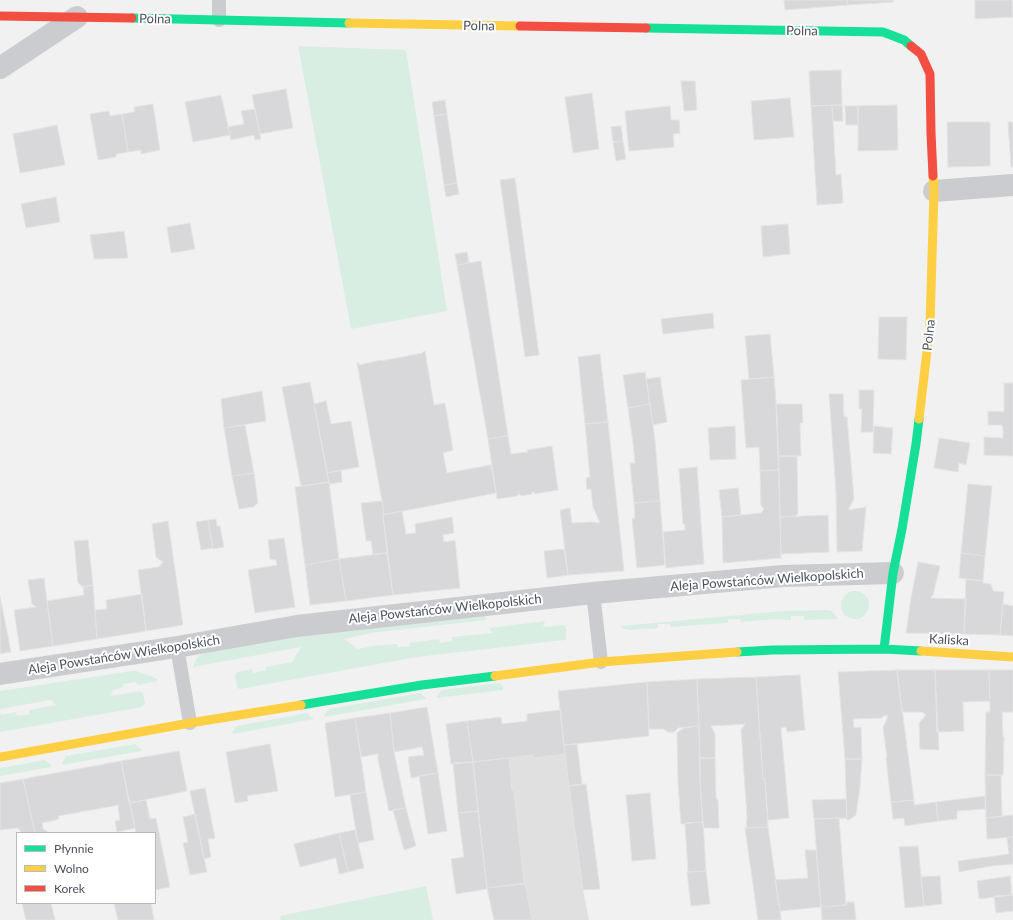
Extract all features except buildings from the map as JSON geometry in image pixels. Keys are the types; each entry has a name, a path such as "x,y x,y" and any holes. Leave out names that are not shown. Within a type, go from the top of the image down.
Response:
{"street":[{"name":"Polna","path":"0,16 374,24 883,32 904,40 921,54 930,74 934,191 930,325 916,444 902,529 892,573 884,649"},
{"path":"0,68 77,17"},
{"path":"934,191 1013,185"},
{"name":"Aleja Powstańców Wielkopolskich","path":"0,674 177,647 297,626 593,593 783,576 892,573"},
{"path":"0,757 190,723 422,685 601,662 772,650 884,649"},
{"name":"Kaliska","path":"884,649 1013,657"}],"lane":[{"path":"219,0 219,20"},
{"path":"593,593 601,662"},
{"path":"177,647 190,723"}],"shaded area":[{"path":"560,710 583,890 589,920 494,920 487,888 473,762 502,724 527,721 527,714"}],"green space":[{"path":"298,46 406,50 447,311 351,329"},
{"path":"855,591 861,592 865,595 868,599 868,611 865,615 861,618 855,619 849,618 845,615 842,611 841,605 842,599 845,595 849,592"},
{"path":"783,611 832,611 838,619 804,620 804,616 791,616 791,620 775,619 741,622 740,619 728,619 728,623 670,627 670,624 658,624 658,628 630,630 621,628 621,626"},
{"path":"485,616 486,620 371,633 344,639 357,649 397,644 398,647 410,646 410,643 439,639 440,643 452,641 452,637 493,633 489,628 545,621 543,627 564,625 566,627 566,638 565,640 417,657 240,689 237,688 235,675 237,672 252,669 253,673 266,670 266,667 292,662 301,647 193,667 196,659 200,655 210,651 297,637"},
{"path":"132,671 158,679 158,681 137,685 136,682 123,684 124,687 113,690 111,696 139,691 143,693 145,703 142,707 0,732 0,712 1,715 16,712 17,716 30,714 29,710 56,705 51,700 0,709 0,691"},
{"path":"499,683 503,686 503,690 437,698 442,690"},
{"path":"420,693 426,699 325,717 324,715 329,709"},
{"path":"307,713 314,719 233,734 232,732 237,726"},
{"path":"135,744 141,749 141,751 62,765 66,756"},
{"path":"45,760 51,765 51,767 0,776 0,768"},
{"path":"426,886 433,920 281,920 280,916"}],"traffic: fast":[{"path":"132,18 349,23"},
{"path":"646,28 883,32 904,40 911,46"},
{"path":"884,649 893,573 902,529 919,419"},
{"path":"737,652 772,650 884,649 921,651"},
{"path":"301,705 422,685 495,676"}],"traffic: slow":[{"path":"349,23 520,26"},
{"path":"919,419 930,325 934,191 933,176"},
{"path":"921,651 1013,657"},
{"path":"495,676 601,662 737,652"},
{"path":"0,757 301,705"}],"traffic: jam":[{"path":"0,16 132,18"},
{"path":"520,26 646,28"},
{"path":"911,46 921,54 930,74 933,176"}]}
